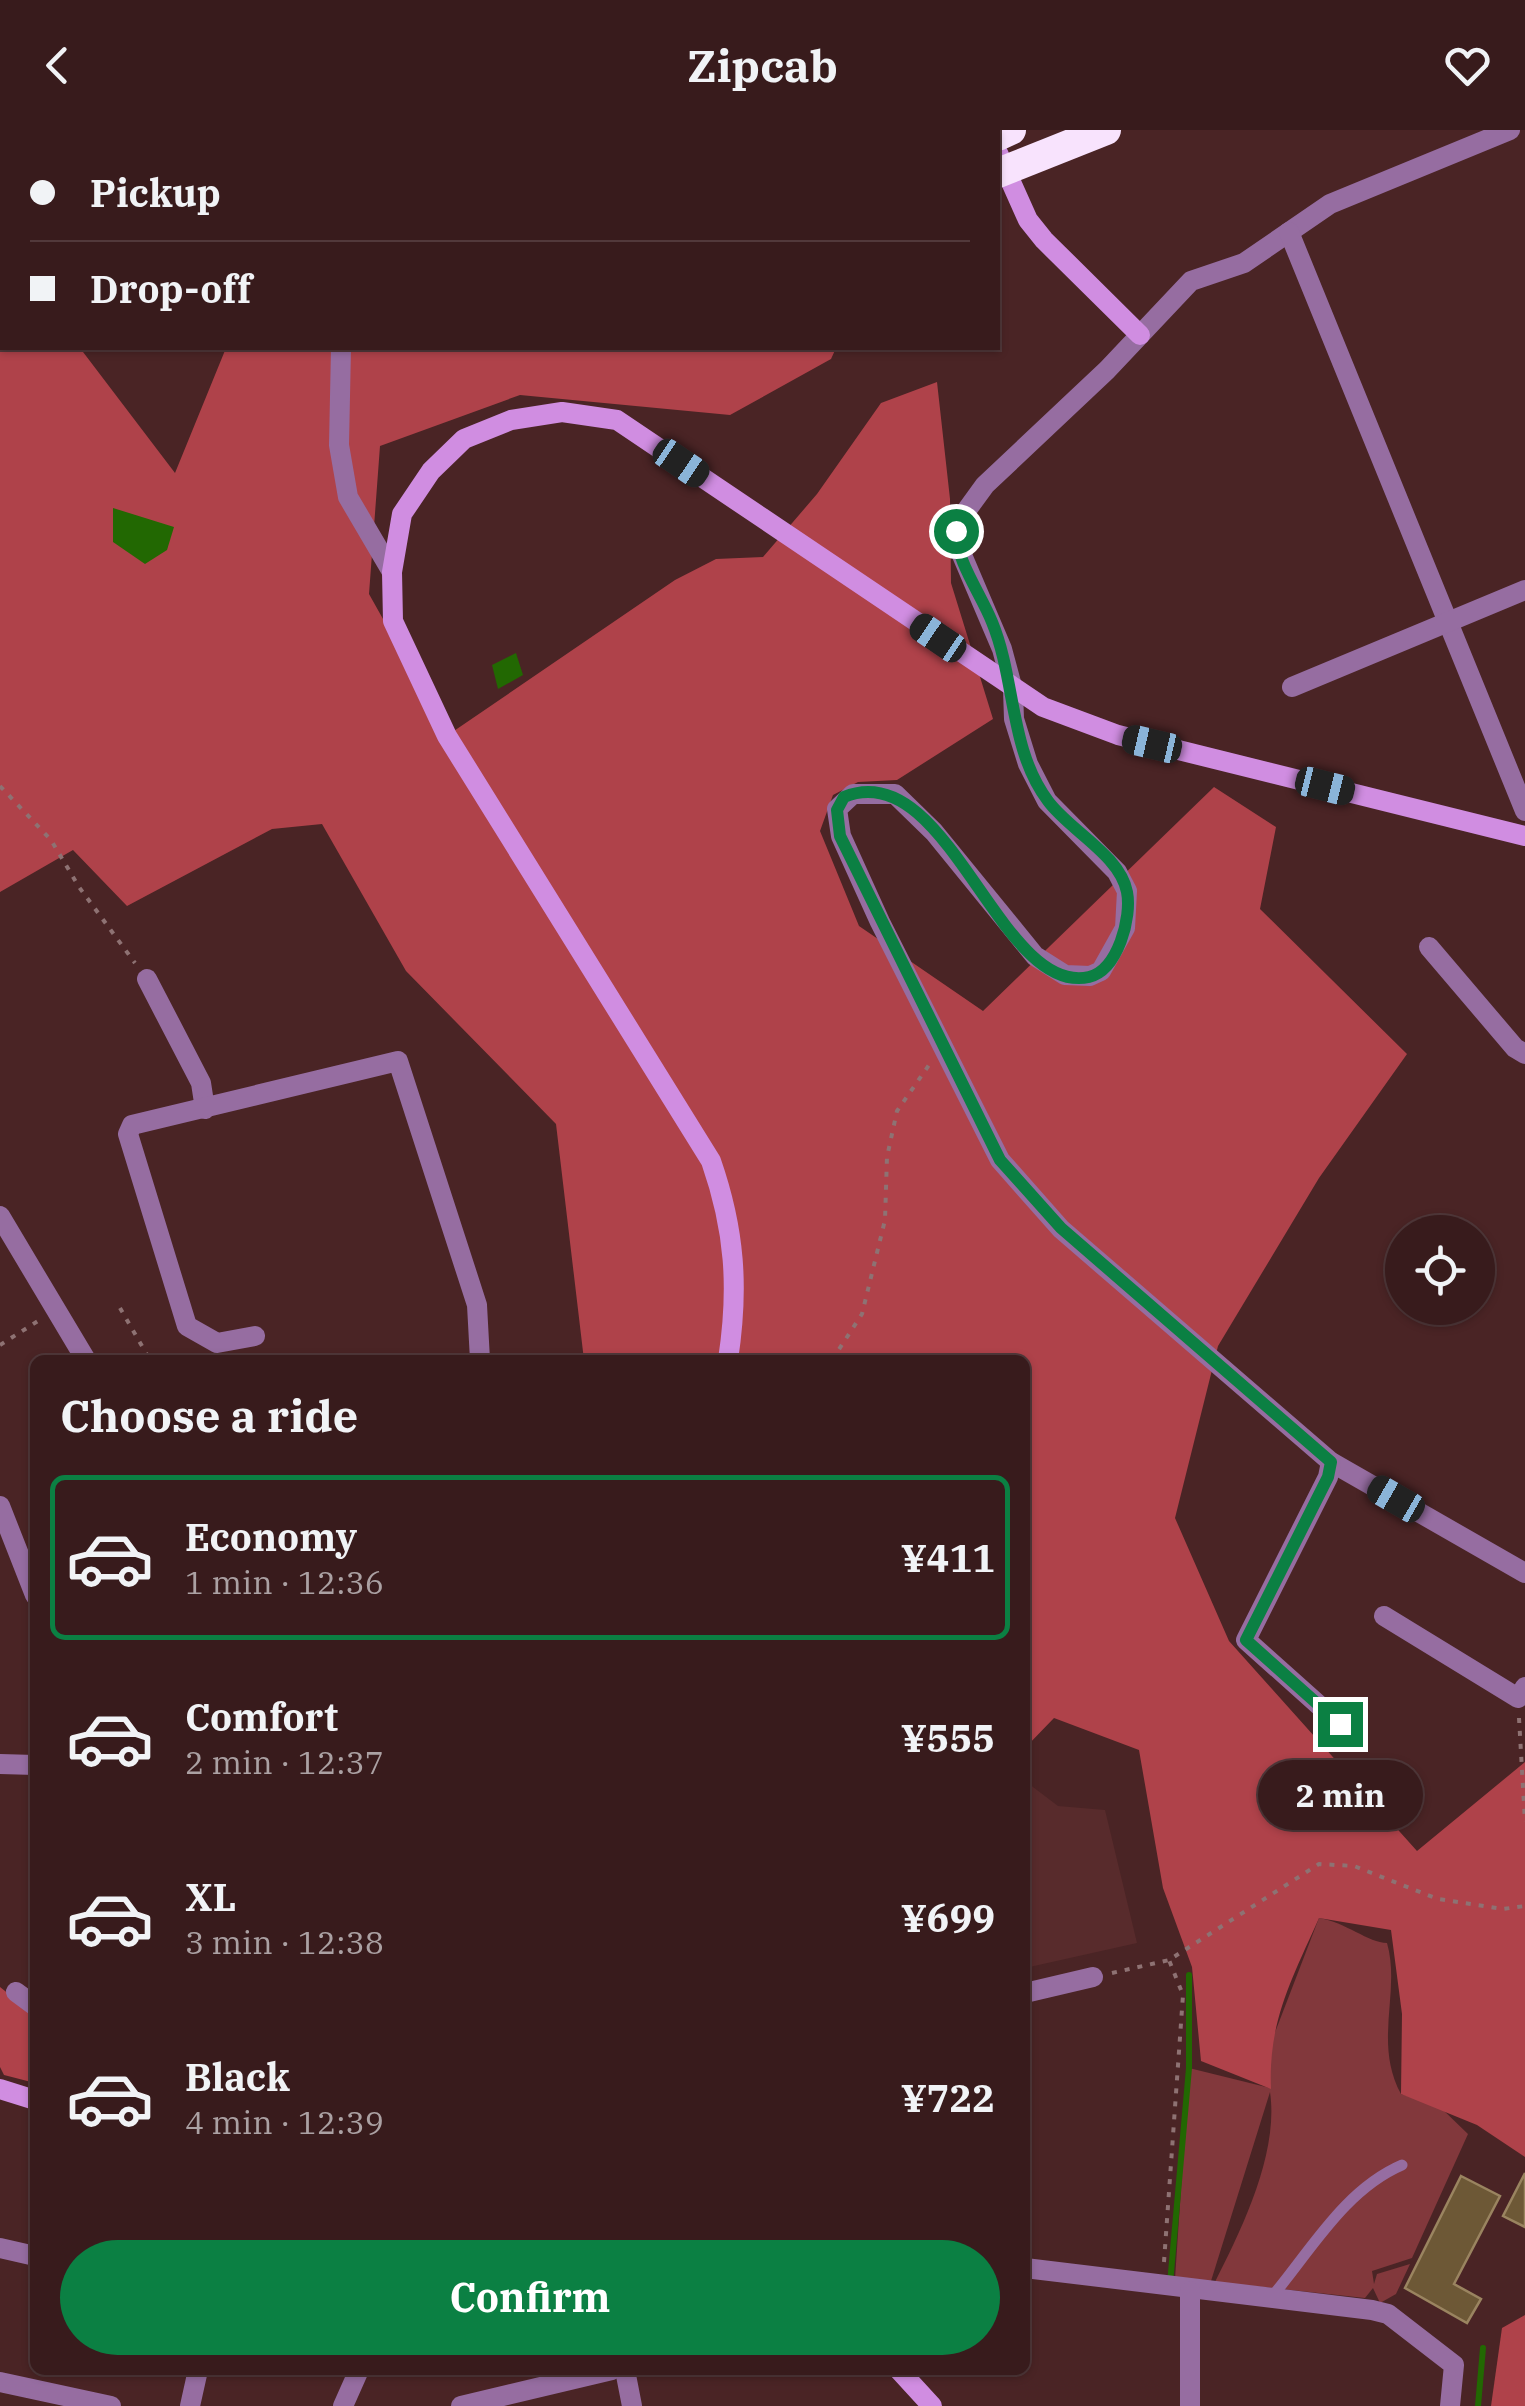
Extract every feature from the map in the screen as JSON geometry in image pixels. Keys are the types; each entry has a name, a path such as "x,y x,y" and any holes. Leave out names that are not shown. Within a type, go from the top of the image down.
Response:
{"highway":[{"path":"1001,165 1106,130"}],"street":[{"path":"1510,130 1330,204 1244,263 1190,281 1140,335 985,485 956,531 956,541 992,622 1013,690 1014,718 1047,801 1117,872 1127,891 1127,915 1118,944 1101,971 1078,977 1054,970 1020,942 910,805 895,794 866,792 844,797 837,810 840,836 946,1056 1000,1160 1023,1190 1061,1228 1331,1462 1525,1573"},
{"path":"1001,165 1028,220 1044,240 1140,335"},
{"path":"1289,232 1450,622 1516,764 1525,810"},
{"path":"341,350 339,444 348,497 392,572"},
{"path":"728,1355 736,1270 729,1215 711,1161 448,736 393,620 392,572 402,514 431,471 464,439 511,420 562,412 616,420 1013,690 1074,720 1118,736 1525,836"},
{"path":"1292,687 1525,590"},
{"path":"1429,948 1504,1036 1525,1054"},
{"path":"147,979 201,1083 204,1109"},
{"path":"255,1336 217,1343 187,1326 128,1134 132,1124 398,1061 477,1305 480,1355"},
{"path":"0,1216 83,1355"},
{"path":"1331,1462 1328,1477 1246,1640 1340,1724"},
{"path":"0,1506 30,1583"},
{"path":"1384,1616 1521,1693"},
{"path":"0,1764 30,1766"},
{"path":"1030,1992 1093,1977"},
{"path":"16,1992 30,2002"},
{"path":"0,2090 30,2099"},
{"path":"0,2248 30,2255"},
{"path":"1030,2269 1388,2314 1454,2365 1450,2406"},
{"path":"1190,2290 1190,2406"},
{"path":"190,2406 197,2375"},
{"path":"344,2406 357,2375"},
{"path":"462,2406 591,2375"},
{"path":"626,2375 632,2406"},
{"path":"904,2375 932,2406"},
{"path":"0,2382 111,2406"}],"lane":[{"path":"1270,2299 1350,2200 1375,2177 1402,2164"}],"path":[{"path":"0,786 51,840 79,888 147,979"},
{"path":"835,1355 862,1314 885,1220 887,1157 897,1110 921,1071 946,1056"},
{"path":"120,1308 147,1355"},
{"path":"0,1345 56,1310"},
{"path":"1521,1693 1525,1822"},
{"path":"1093,1977 1169,1960 1319,1864 1354,1866 1438,1898 1503,1908 1525,1906"},
{"path":"1162,2286 1183,1995 1169,1960"}],"shaded area":[{"path":"0,350 82,350 175,473 225,350 835,350 831,359 730,415 520,395 380,446 369,594 448,735 675,580 716,559 763,557 817,494 881,403 937,382 950,499 951,583 993,719 897,780 858,782 833,795 820,831 859,926 983,1011 1214,787 1276,827 1260,909 1407,1054 1319,1178 1218,1346 1175,1518 1229,1641 1417,1851 1525,1762 1525,2157 1477,2125 1401,2094 1402,2014 1391,1930 1319,1918 1278,2021 1271,2089 1201,2061 1192,1967 1163,1888 1139,1750 1054,1718 1030,1743 1030,1355 583,1355 556,1124 406,971 322,824 272,829 127,906 73,850 0,892"},
{"path":"113,508 174,527 167,550 145,564 113,542"},
{"path":"516,653 523,675 498,689 492,665"},
{"path":"1030,1785 1058,1806 1105,1810 1137,1943 1030,1967"},
{"path":"1319,1918 1387,1943 1391,1980 1389,2055 1401,2094 1439,2106 1468,2134 1412,2258 1372,2271 1374,2284 1377,2274 1410,2264 1396,2294 1380,2303 1373,2288 1365,2298 1215,2282 1247,2215 1264,2165 1270,2092 1211,2281 1175,2279 1189,2068 1270,2088 1269,2048"},
{"path":"0,1987 30,2011 30,2082 4,2075 0,2067"},
{"path":"1525,2315 1525,2406 1491,2406 1502,2328"}],"building":[{"path":"1525,2173 1525,2227 1503,2216"},
{"path":"1461,2176 1500,2196 1454,2284 1481,2299 1467,2323 1405,2288"}],"waterway":[{"path":"1170,2284 1189,2068 1189,1975"},
{"path":"1478,2406 1483,2348"}],"route":[{"path":"956,531 956,541 1002,649 1013,690 1014,718 1028,764 1047,801 1124,883 1128,904 1125,928 1110,962 1101,971 1090,976 1065,975 1034,956 1020,942 934,832 895,794 866,792 844,797 837,810 840,836 1000,1160 1023,1190 1061,1228 1331,1462 1328,1477 1246,1640 1340,1724"}]}
